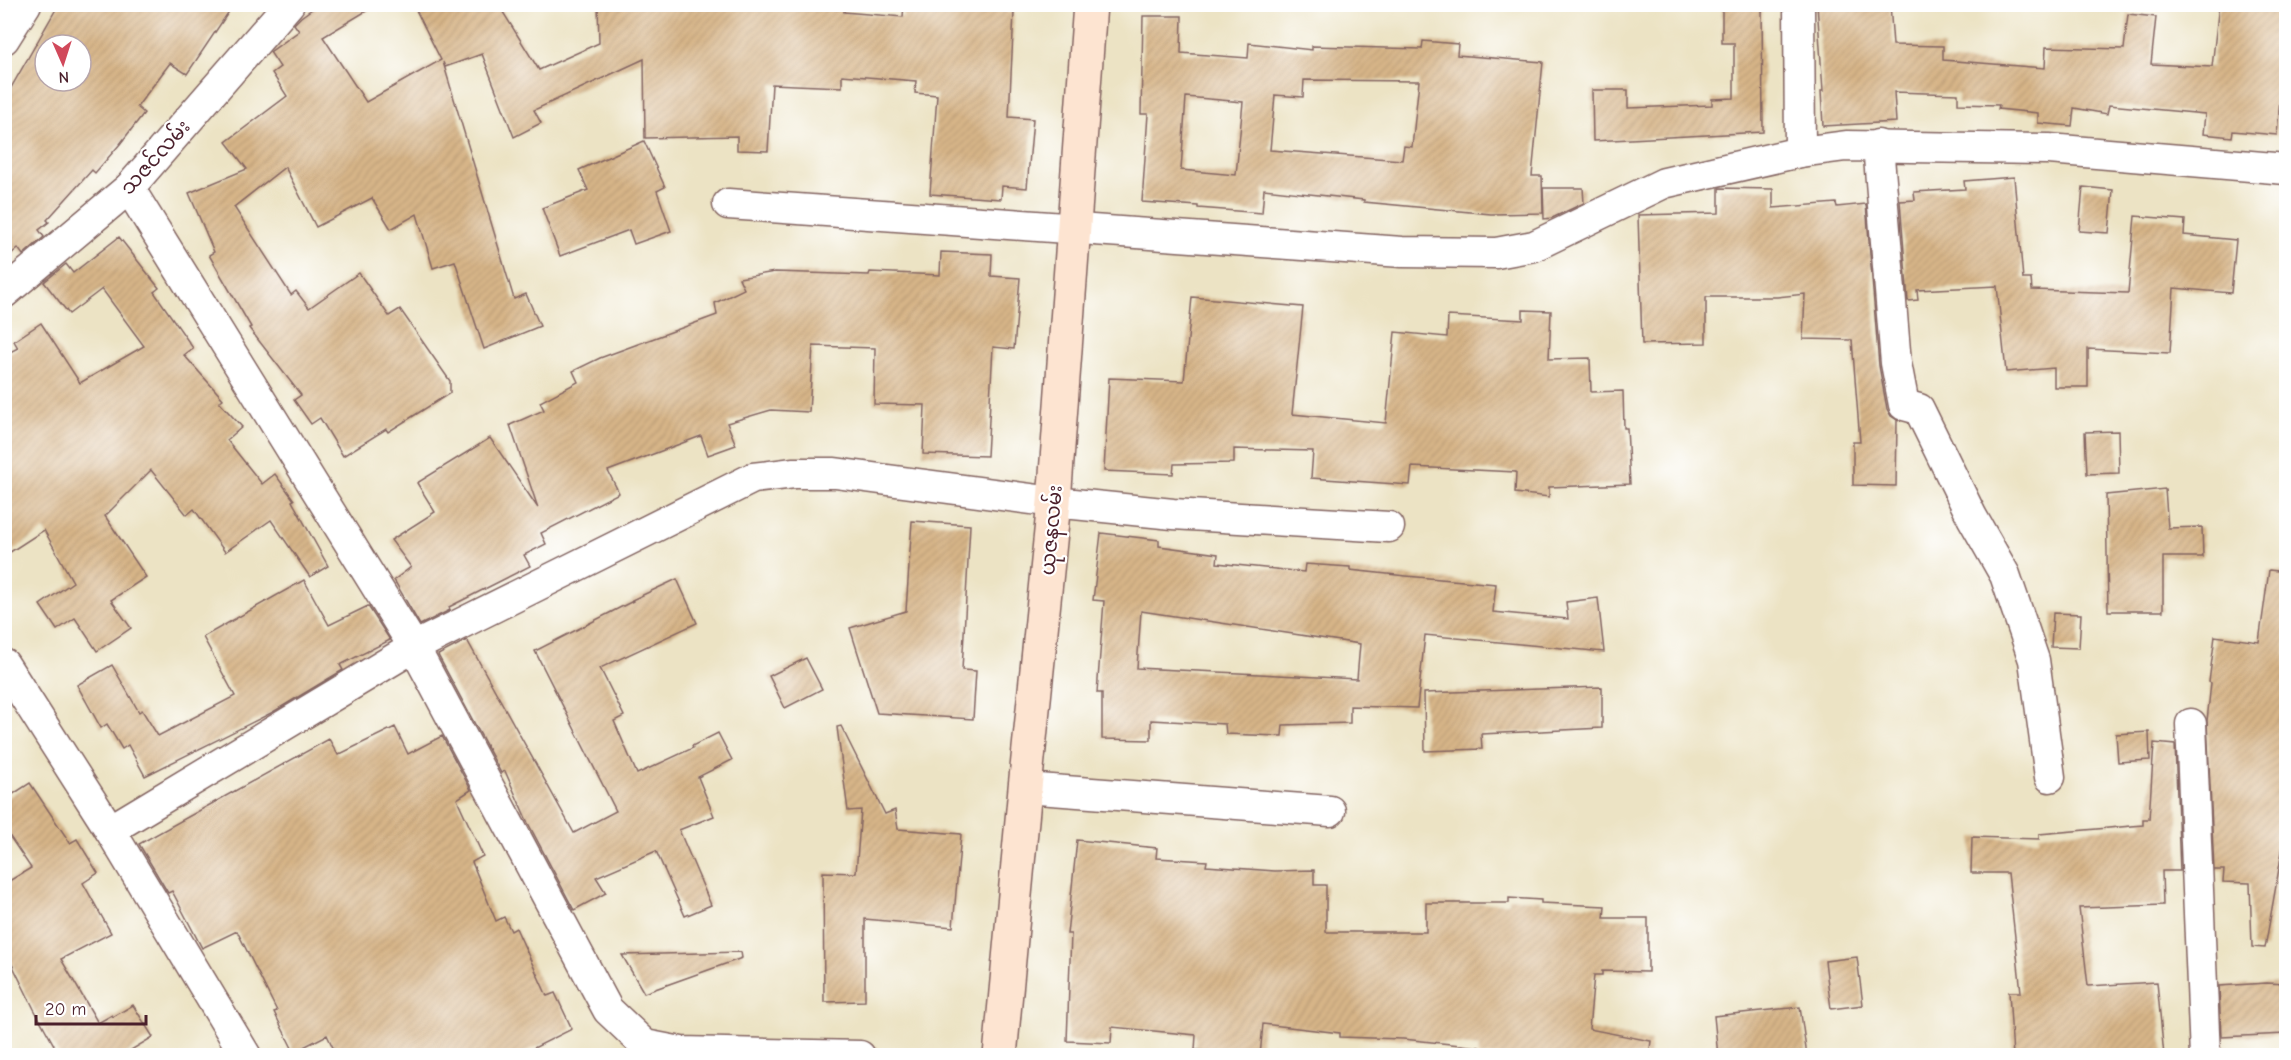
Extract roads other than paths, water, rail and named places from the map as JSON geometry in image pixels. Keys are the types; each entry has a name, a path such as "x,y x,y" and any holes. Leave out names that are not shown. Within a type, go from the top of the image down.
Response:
{"street":[{"path":"4,39 26,4"},
{"name":"သဇင်လမ်း","path":"4,292 129,188 290,4"},
{"name":"ယုဇနလမ်း","path":"1000,1056 1054,502 1090,4"},
{"path":"1798,4 1800,152"},
{"path":"1878,145 1896,363 1904,405 1919,409 1972,517 2005,575 2034,660 2050,777"},
{"path":"728,204 1402,252 1496,253 1534,246 1664,183 1800,152 1846,146 2049,149 2286,169"},
{"path":"129,188 414,646 608,1010 645,1045 681,1052 860,1056"},
{"path":"110,830 414,646 753,478 794,472 835,473 1054,502 1173,514 1389,527"},
{"path":"4,664 110,830 246,1056"},
{"path":"2191,724 2205,1056"},
{"path":"1025,788 1330,811"}]}
